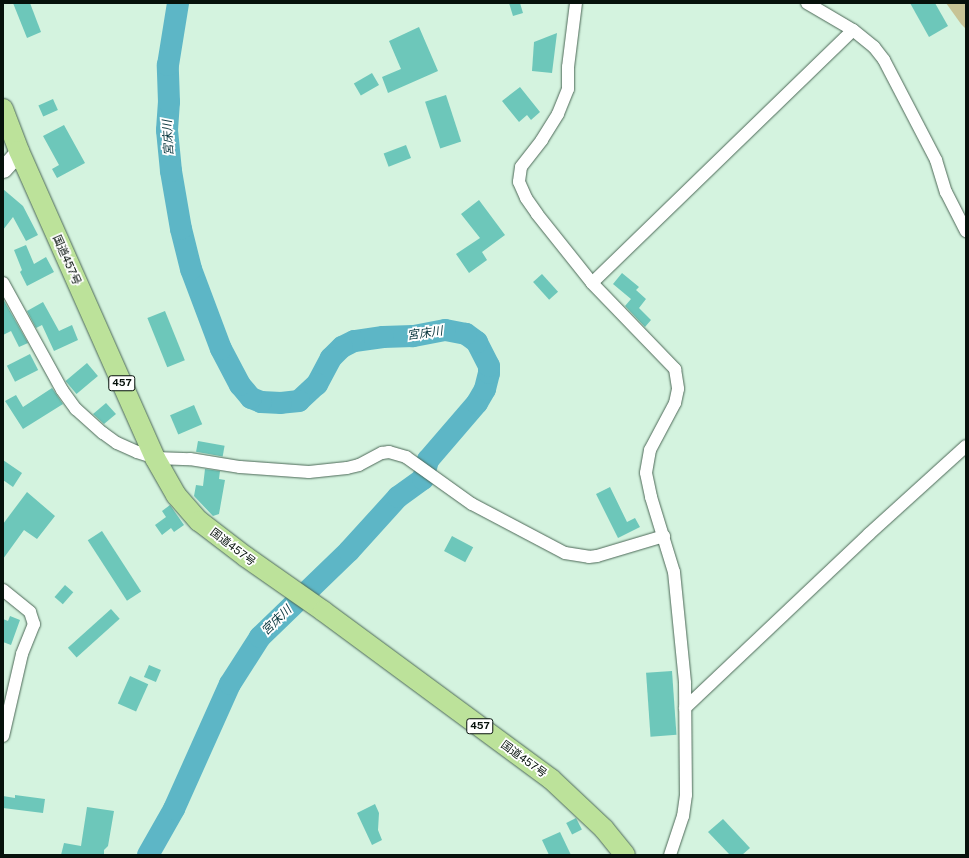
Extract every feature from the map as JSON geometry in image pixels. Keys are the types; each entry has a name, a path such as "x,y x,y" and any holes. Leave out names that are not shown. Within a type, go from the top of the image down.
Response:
{"highway":[{"name":"国道457号","path":"3,109 19,151 155,458 176,495 200,521 275,578 323,611 551,779 604,829 625,855"}],"main road":[{"path":"3,169 19,151"}],"street":[{"path":"576,3 568,67 568,89 558,114 542,140 521,167 519,182 526,198 537,214 592,283 675,369 678,388 676,404 650,450 646,473 651,497 664,536 675,581 685,708 686,795 683,816 670,855"},
{"path":"807,3 853,30 874,47 890,70 936,160 946,192 966,231"},
{"path":"592,283 853,30"},
{"path":"3,283 62,390 76,409 89,422 117,443 155,458 190,459 240,467 309,472 347,468 382,453 399,454 410,460 459,496 565,553 589,557 597,556 664,536"},
{"path":"685,708 869,534 966,446"},
{"path":"3,590 30,612 34,624 22,654 3,736"}],"shaded area":[{"path":"946,3 966,3 966,29 961,24"}],"building":[{"path":"13,3 30,3 41,32 27,38"},
{"path":"509,3 520,3 523,13 513,16"},
{"path":"910,3 935,3 948,26 929,37"},
{"path":"419,27 438,71 388,93 382,77 401,69 389,41"},
{"path":"557,33 552,73 532,71 534,42"},
{"path":"372,73 379,85 361,96 354,84"},
{"path":"520,87 540,112 531,120 527,115 519,122 502,101"},
{"path":"446,95 461,142 440,148 425,102"},
{"path":"53,99 58,110 43,116 38,106"},
{"path":"64,125 85,163 57,178 52,169 59,165 43,136"},
{"path":"406,145 411,158 389,167 384,154"},
{"path":"3,189 23,206 38,235 26,241 13,217 3,230"},
{"path":"479,200 505,235 482,252 487,260 469,273 456,254 480,238 461,214"},
{"path":"26,245 34,264 46,257 54,272 27,286 20,272 22,270 14,250"},
{"path":"622,273 639,287 636,290 646,299 639,308 651,320 645,327 625,306 631,299 613,284"},
{"path":"542,274 558,292 549,300 533,282"},
{"path":"3,299 28,343 19,347 11,331 3,335"},
{"path":"43,302 59,331 72,325 78,340 54,351 42,325 36,328 27,311"},
{"path":"165,311 185,360 167,367 147,318"},
{"path":"30,354 38,370 15,382 7,366"},
{"path":"87,363 98,376 76,394 66,381"},
{"path":"52,388 63,404 23,429 5,401 16,395 23,407"},
{"path":"106,403 116,414 104,424 93,414"},
{"path":"194,405 202,424 178,434 170,415"},
{"path":"198,441 225,446 223,457 196,452"},
{"path":"3,460 22,473 13,487 3,480"},
{"path":"205,469 220,471 219,479 225,480 219,514 213,516 194,496 196,485 203,486"},
{"path":"610,487 627,522 635,518 640,527 618,538 596,494"},
{"path":"27,492 55,516 37,539 24,530 3,559 3,524"},
{"path":"170,505 184,525 174,532 171,528 162,535 155,525 166,517 162,511"},
{"path":"102,531 141,591 127,601 88,540"},
{"path":"452,536 473,547 465,562 444,551"},
{"path":"65,585 73,592 63,604 55,597"},
{"path":"111,609 120,619 77,657 68,648"},
{"path":"10,616 20,620 11,645 3,642 3,619 8,621"},
{"path":"149,665 161,670 156,682 144,677"},
{"path":"672,671 676,735 651,737 646,673"},
{"path":"130,676 148,684 136,712 118,703"},
{"path":"15,795 45,799 43,813 3,808 3,796 15,798"},
{"path":"375,804 379,813 378,830 382,840 372,845 357,813"},
{"path":"87,807 114,811 108,846 104,850 104,855 61,855 64,843 81,846"},
{"path":"576,818 582,830 572,835 566,823"},
{"path":"723,819 750,848 742,855 730,855 708,832"},
{"path":"560,832 571,855 549,855 542,840"}],"waterway":[{"name":"宮床川","path":"148,855 174,809 230,684 260,637 349,551 398,497 423,479 428,460 477,403 485,389 489,373 489,366 477,342 466,334 445,330 413,336 383,337 354,341 342,347 331,358 317,384 299,401 281,403 261,402 251,398 240,385 221,349 191,269 181,229 171,171 167,130 169,102 168,65 178,3"}]}
